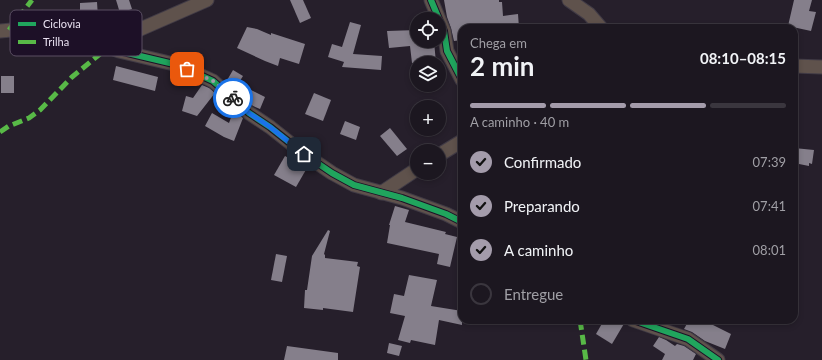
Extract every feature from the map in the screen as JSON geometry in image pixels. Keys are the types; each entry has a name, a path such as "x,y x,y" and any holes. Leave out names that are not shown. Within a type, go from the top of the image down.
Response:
{"street":[{"path":"142,28 207,0"},
{"path":"431,0 444,31 447,52 458,73"},
{"path":"569,0 589,14 598,24"},
{"path":"0,31 10,30"},
{"path":"140,56 178,65 213,81 249,113 270,127 304,154 332,173 354,185 402,198 458,220"},
{"path":"798,66 822,67"},
{"path":"446,151 458,143"},
{"path":"381,193 410,174"},
{"path":"645,324 688,339 718,360"}],"building":[{"path":"116,0 129,0 132,9 119,10"},
{"path":"290,0 303,0 311,18 300,23"},
{"path":"444,0 499,0 499,2 502,2 503,16 518,14 519,24 458,24 458,40 454,41"},
{"path":"794,0 812,0 809,11 816,12 811,31 798,28 798,24 788,24"},
{"path":"97,2 98,10 80,10 80,3"},
{"path":"350,22 361,25 353,54 382,56 381,70 342,67 344,62 328,57 332,44 342,47"},
{"path":"247,27 305,44 299,64 280,58 278,66 237,48"},
{"path":"410,30 410,46 389,48 387,31"},
{"path":"410,48 435,48 435,56 411,56"},
{"path":"116,66 158,77 155,91 113,80"},
{"path":"233,70 243,76 235,89 226,82"},
{"path":"1,76 14,76 14,93 1,93"},
{"path":"202,85 215,93 197,116 182,111 186,96 193,98"},
{"path":"247,88 265,97 260,109 253,106 243,97"},
{"path":"314,93 331,100 323,121 305,114"},
{"path":"233,112 237,113 243,118 234,141 205,126 212,113 229,123"},
{"path":"345,121 360,127 356,140 340,134"},
{"path":"390,128 407,149 397,156 380,136"},
{"path":"798,148 814,150 812,164 809,163 809,166 798,164"},
{"path":"285,156 307,168 296,187 274,175"},
{"path":"395,206 409,210 405,222 446,232 445,234 457,237 450,267 437,264 439,254 387,243 389,225"},
{"path":"328,230 330,231 324,254 325,258 358,262 357,266 360,267 353,312 323,308 323,310 304,308 305,290 307,290 312,256"},
{"path":"276,254 287,256 282,282 271,280"},
{"path":"409,275 437,280 431,306 458,310 458,324 462,325 439,320 435,345 411,340 410,343 398,340 405,316 390,313 394,294 404,296"},
{"path":"602,324 624,324 612,344 596,334"},
{"path":"687,324 711,324 731,334 725,349 705,341 692,332 684,329"},
{"path":"659,337 675,346 677,344 684,346 696,354 693,360 662,360 665,354 653,346"},
{"path":"389,343 402,346 399,356 387,353"},
{"path":"287,346 338,353 338,360 284,360"}],"marked path":[{"path":"24,10 32,0"},
{"path":"0,132 9,126 29,118 40,110 72,77 98,56"},
{"path":"581,324 586,360"}],"cycle path":[{"path":"431,0 444,31 447,51 458,72"},
{"path":"140,56 178,65 213,81 249,113 270,127 304,154 332,173 354,185 402,198 458,220"},
{"path":"645,324 688,339 718,360"}],"way so far":[{"path":"187,69 213,81 233,98"}],"route":[{"path":"233,98 249,113 270,127 304,154"}]}
